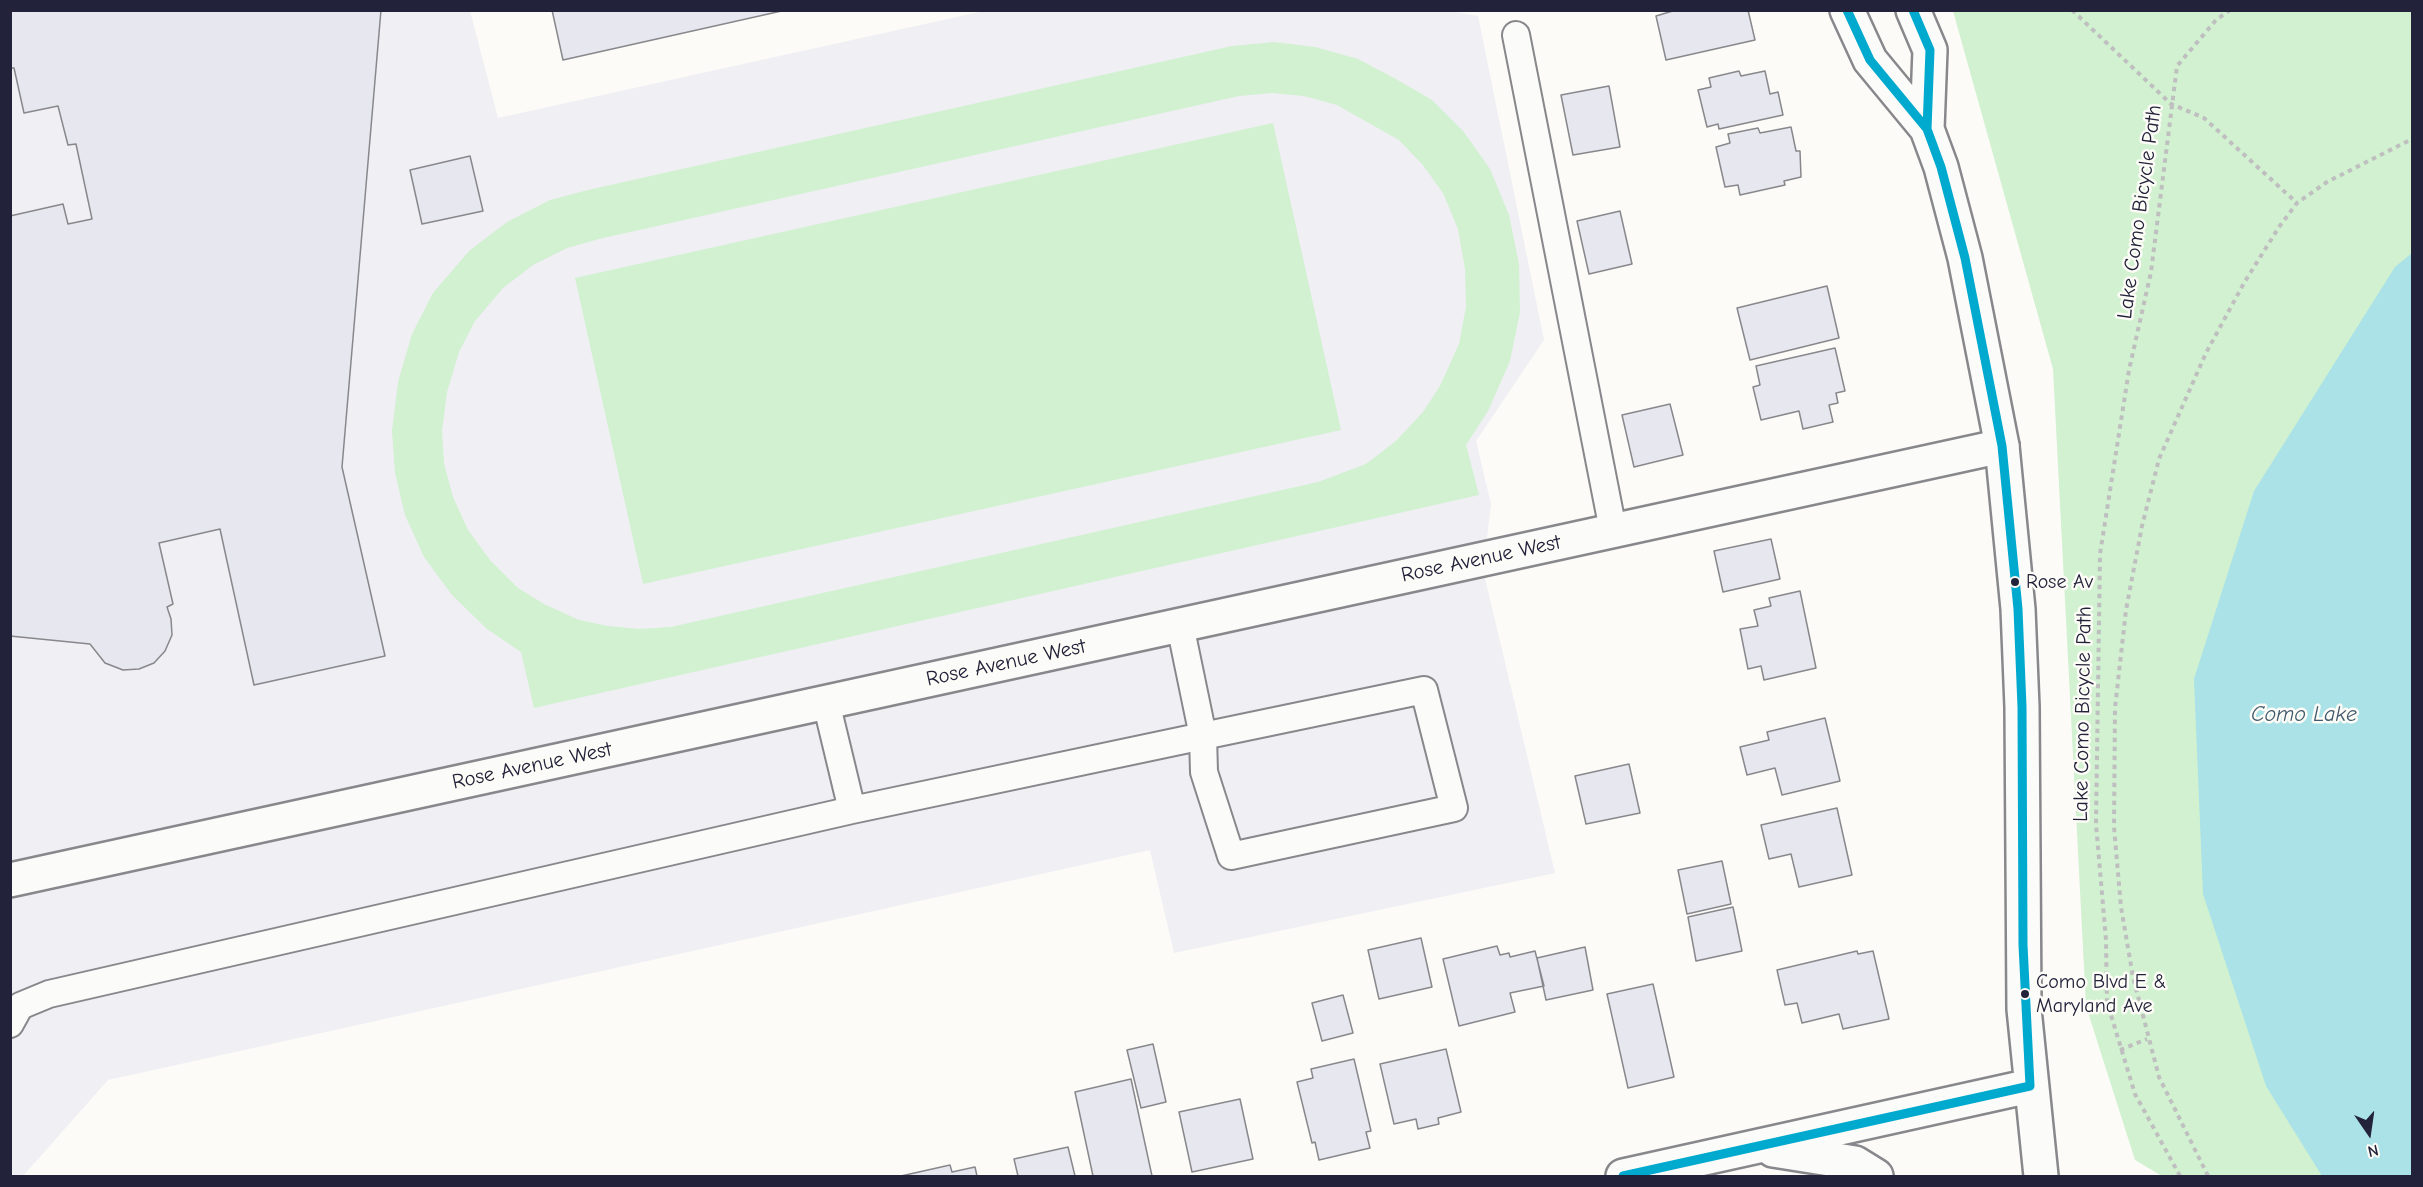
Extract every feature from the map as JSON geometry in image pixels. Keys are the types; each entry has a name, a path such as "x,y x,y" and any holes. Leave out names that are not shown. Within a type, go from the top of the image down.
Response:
{"street":[{"path":"1847,10 1870,60 1927,129 1941,167 1965,258 2002,446 2018,609 2022,707 2022,945 2030,1086 2041,1176"},
{"path":"1913,10 1930,50 1927,129"},
{"name":"Rose Avenue West","path":"10,880 2002,446"},
{"path":"1623,1176 2030,1086"},
{"path":"1757,1147 1855,1163 1876,1176"}],"lane":[{"path":"1516,35 1613,530"},
{"path":"10,1024 20,1006 49,993 852,810 1203,736 1424,690 1454,808 1231,856 1204,772 1203,736 1180,625"},
{"path":"826,702 852,810"}],"path":[{"path":"2072,10 2171,104 2204,118 2297,203"},
{"name":"Lake Como Bicycle Path","path":"2180,1176 2135,1094 2107,1002 2106,940 2096,824 2100,555 2129,370 2151,272 2177,66 2216,20 2230,10"},
{"path":"2208,1176 2159,1077 2147,1039 2121,907 2114,827 2115,708 2126,610 2159,459 2206,353 2244,283 2297,203 2327,182 2412,139"},
{"path":"2120,1050 2147,1039"}],"shaded area":[{"path":"1443,10 1478,16 1544,340 1476,441 1491,504 1483,570 1555,873 1174,953 1150,850 108,1080 23,1176 11,1176 10,11 470,11 498,118 984,11"}],"green space":[{"path":"1953,11 2412,11 2412,1176 2162,1176 2135,1160 2086,1006 2053,369"},
{"path":"1274,42 1315,47 1358,59 1432,100 1463,131 1490,169 1509,215 1519,264 1520,312 1510,361 1488,411 1466,445 1479,495 534,708 521,652 487,629 452,595 424,557 405,515 395,473 392,431 398,382 412,334 433,293 469,251 507,222 550,200 1232,46","holes":["1272,93 1304,96 1337,105 1399,140 1422,164 1443,193 1458,229 1465,269 1466,307 1459,344 1440,386 1423,412 1397,440 1366,464 1318,482 671,627 640,629 608,626 579,620 544,604 518,588 490,560 468,530 453,497 444,464 442,431 447,392 459,352 475,321 503,288 533,265 567,248 599,239 1239,96"]},
{"path":"1273,123 1341,430 643,584 575,278"}],"water":[{"name":"Como Lake","path":"2412,253 2412,1176 2322,1176 2266,1086 2203,894 2194,679 2254,491 2395,267"}],"building":[{"path":"10,10 381,10 342,467 385,656 254,685 220,529 159,543 173,604 167,607 171,619 172,635 165,651 154,663 139,669 123,670 105,663 90,644 10,636 10,216 63,204 68,224 92,219 76,144 68,145 58,106 24,113 14,68 10,68"},
{"path":"552,10 786,10 563,60"},
{"path":"1676,10 1748,10 1755,40 1666,60 1656,16"},
{"path":"1739,71 1741,76 1765,71 1770,94 1778,92 1783,115 1719,129 1718,124 1707,127 1698,90 1711,87 1709,78"},
{"path":"1609,86 1620,147 1573,155 1561,95"},
{"path":"1791,127 1796,151 1800,151 1801,177 1784,181 1785,185 1740,195 1738,185 1725,187 1716,147 1730,143 1728,134 1758,128 1760,133"},
{"path":"470,156 483,211 422,224 410,170"},
{"path":"1620,211 1632,264 1589,274 1577,221"},
{"path":"1827,286 1839,338 1750,360 1737,308"},
{"path":"1835,348 1845,391 1836,393 1838,403 1829,405 1833,422 1803,429 1799,411 1761,420 1753,387 1760,385 1756,366"},
{"path":"1670,404 1683,455 1634,467 1622,415"},
{"path":"1771,539 1780,579 1723,592 1714,551"},
{"path":"1800,591 1816,668 1764,680 1761,666 1748,669 1740,629 1758,626 1754,610 1771,606 1769,598"},
{"path":"1825,718 1840,781 1782,795 1775,768 1747,775 1740,747 1769,740 1767,732"},
{"path":"1629,764 1640,813 1586,824 1575,776"},
{"path":"1837,808 1852,875 1799,887 1791,854 1769,859 1761,825"},
{"path":"1722,861 1731,904 1687,914 1678,870"},
{"path":"1733,907 1742,951 1696,961 1688,917"},
{"path":"1421,938 1432,987 1379,999 1368,950"},
{"path":"1497,946 1500,955 1509,953 1510,957 1535,951 1544,986 1510,993 1515,1012 1459,1026 1443,959"},
{"path":"1585,947 1593,990 1546,1000 1537,958"},
{"path":"1857,951 1858,954 1873,951 1889,1019 1843,1029 1839,1014 1802,1023 1797,1003 1785,1005 1777,970"},
{"path":"1653,984 1674,1077 1628,1088 1607,994"},
{"path":"1343,995 1353,1033 1322,1041 1312,1003"},
{"path":"1153,1044 1166,1102 1141,1108 1127,1050"},
{"path":"1446,1049 1461,1112 1438,1118 1439,1124 1418,1129 1416,1119 1394,1124 1380,1064"},
{"path":"1354,1059 1371,1131 1366,1132 1370,1148 1319,1160 1315,1142 1312,1143 1297,1082 1313,1078 1311,1069"},
{"path":"1131,1079 1152,1176 1093,1176 1075,1092"},
{"path":"1240,1099 1253,1159 1192,1172 1179,1112"},
{"path":"1068,1147 1075,1176 1018,1176 1014,1159"},
{"path":"950,1165 952,1172 975,1167 977,1176 901,1176"}],"transit line":[{"path":"1847,10 1870,60 1927,129 1941,167 1965,258 2002,446 2018,609 2022,707 2023,945 2030,1086"},
{"path":"1913,10 1930,50 1927,129 1934,148"},
{"path":"1623,1176 2030,1086"}],"place":[{"name":"Rose Av","path":"2015,582"},
{"name":"Como Blvd E & Maryland Ave","path":"2025,994"}]}
